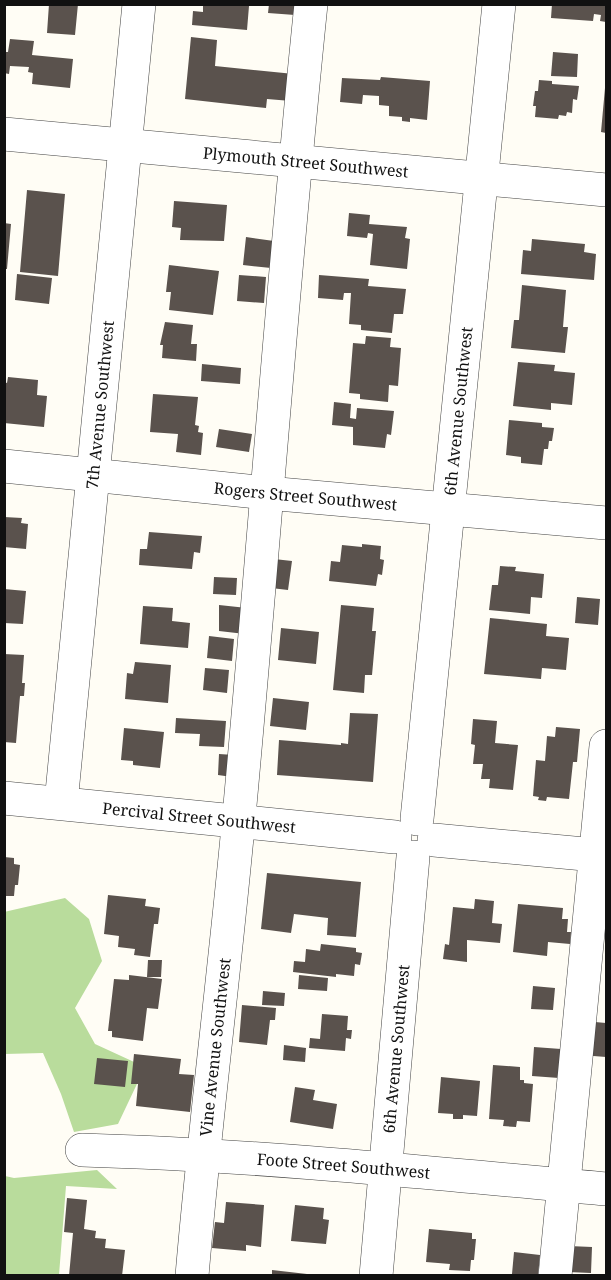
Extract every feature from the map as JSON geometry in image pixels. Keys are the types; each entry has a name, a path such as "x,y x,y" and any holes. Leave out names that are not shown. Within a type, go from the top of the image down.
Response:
{"street":[{"name":"7th Avenue Southwest","path":"61,803 139,4"},
{"name":"Vine Avenue Southwest","path":"192,1275 202,1155 238,820 294,161 310,4"},
{"name":"6th Avenue Southwest","path":"376,1275 415,838 500,4"},
{"name":"Plymouth Street Southwest","path":"4,134 606,190"},
{"name":"Rogers Street Southwest","path":"4,466 267,494 606,523"},
{"path":"555,1275 601,856 606,746"},
{"name":"Percival Street Southwest","path":"4,798 601,856"},
{"name":"Foote Street Southwest","path":"82,1150 202,1155 387,1168 606,1189"}],"green space":[{"path":"65,898 89,919 102,961 75,1008 95,1044 145,1067 118,1124 74,1132 43,1053 5,1054 4,912"},
{"path":"97,1170 117,1189 66,1186 59,1275 5,1275 5,1176 14,1178"}],"building":[{"path":"49,4 78,4 75,35 47,33"},
{"path":"203,4 249,6 247,30 192,25 193,11 203,12"},
{"path":"269,4 296,4 295,15 268,13"},
{"path":"552,4 606,4 606,22 600,21 601,15 594,14 593,21 551,18"},
{"path":"191,37 217,40 215,66 294,74 291,101 267,99 266,108 185,99"},
{"path":"10,39 34,41 32,55 73,59 70,88 32,84 33,73 28,72 29,67 10,66 9,74 4,73 4,52 8,52"},
{"path":"553,52 578,54 577,77 551,76"},
{"path":"381,77 430,81 427,120 410,118 410,122 402,121 402,117 389,116 389,106 379,105 379,96 363,95 362,104 340,102 342,78 380,80"},
{"path":"539,80 552,81 552,84 579,86 577,100 573,99 572,113 567,112 566,116 559,115 558,119 535,117 536,106 533,106"},
{"path":"606,88 606,133 601,132"},
{"path":"27,190 65,194 58,276 20,272"},
{"path":"174,201 227,205 224,241 180,240 181,228 172,227"},
{"path":"349,213 370,215 369,224 407,227 405,238 410,239 407,269 370,265 373,234 368,233 367,238 347,236"},
{"path":"4,223 11,224 7,269 4,269"},
{"path":"246,237 274,241 271,268 243,265"},
{"path":"532,239 585,244 584,252 596,254 594,280 521,274 523,250 531,251"},
{"path":"169,265 219,271 213,315 169,310 171,292 166,292"},
{"path":"17,274 52,278 49,304 15,300"},
{"path":"239,275 266,277 264,303 237,301"},
{"path":"319,275 369,279 368,286 406,289 403,314 394,314 392,333 361,330 361,325 349,324 351,293 344,293 343,300 318,298"},
{"path":"522,285 566,290 563,327 568,327 565,353 511,348 514,320 519,320"},
{"path":"165,322 193,325 191,344 197,344 196,361 162,358 163,345 160,345"},
{"path":"366,336 391,338 390,347 401,348 398,386 389,385 388,402 360,399 360,394 349,393 353,343 365,344"},
{"path":"518,362 555,365 554,371 575,373 572,405 551,403 551,410 513,406"},
{"path":"202,364 241,368 240,384 201,381"},
{"path":"8,377 38,380 37,395 47,396 44,427 4,423 4,382 7,383"},
{"path":"153,394 198,397 195,425 199,426 198,432 203,433 201,455 176,452 178,434 150,432"},
{"path":"334,402 351,404 350,418 356,419 357,408 394,411 391,435 387,434 385,448 353,445 353,427 332,425"},
{"path":"509,420 542,423 542,427 554,428 552,441 549,441 548,449 544,449 542,465 521,463 521,457 506,455"},
{"path":"219,429 252,434 249,452 216,447"},
{"path":"4,517 22,518 21,523 28,524 26,549 4,547"},
{"path":"149,532 202,536 200,553 194,552 192,569 139,565 140,549 147,549"},
{"path":"362,544 381,546 380,559 384,560 382,575 378,574 376,586 329,581 331,561 340,562 342,545 362,547"},
{"path":"274,559 292,561 288,590 271,588"},
{"path":"500,566 516,567 515,571 544,574 542,598 531,597 530,614 489,610 492,585 498,585"},
{"path":"214,577 237,578 236,595 213,594"},
{"path":"4,589 26,591 23,624 4,623"},
{"path":"577,597 600,599 598,625 575,623"},
{"path":"219,605 247,608 245,634 219,631"},
{"path":"341,605 374,608 372,631 376,631 372,675 365,675 364,693 333,690"},
{"path":"143,606 173,608 172,621 190,623 188,648 140,644"},
{"path":"490,618 547,624 546,636 569,638 566,670 542,668 541,679 484,674"},
{"path":"281,628 319,632 316,664 278,660"},
{"path":"209,636 234,639 232,661 207,658"},
{"path":"4,654 24,655 22,683 25,683 24,696 20,696 16,743 4,742"},
{"path":"135,662 171,665 168,703 125,699 127,673 133,674"},
{"path":"205,668 229,670 227,693 203,690"},
{"path":"273,698 309,702 306,730 270,726"},
{"path":"350,713 378,714 373,782 277,775 279,740 348,744"},
{"path":"176,718 226,721 224,747 199,746 200,734 175,733"},
{"path":"473,719 497,721 495,743 518,745 513,790 489,788 490,779 481,779 483,764 473,764 475,745 471,744"},
{"path":"556,727 580,729 577,762 573,762 569,799 547,797 546,801 538,800 539,797 533,796 536,760 545,761 547,736 555,737"},
{"path":"124,728 164,732 160,768 133,765 133,761 121,760"},
{"path":"219,754 234,755 232,777 218,775"},
{"path":"4,857 14,858 14,864 20,865 18,885 15,885 14,896 4,896"},
{"path":"267,873 361,882 356,937 327,935 328,918 294,914 291,933 261,929"},
{"path":"108,895 146,899 145,906 160,908 158,924 154,924 150,957 134,955 135,949 118,947 119,936 104,934"},
{"path":"475,899 494,901 492,923 502,924 500,943 467,940 467,962 443,959 445,944 449,945 453,907 474,909"},
{"path":"518,904 563,908 562,919 568,919 567,932 571,932 570,944 548,942 547,956 513,952"},
{"path":"321,944 356,948 356,952 362,953 360,965 355,964 354,976 336,974 336,977 293,972 294,961 305,962 306,949 320,951"},
{"path":"148,960 162,960 161,977 147,977"},
{"path":"129,975 162,979 158,1009 147,1008 143,1041 112,1037 112,1031 108,1031 114,979 129,980"},
{"path":"299,975 328,978 327,991 298,989"},
{"path":"533,986 555,988 553,1010 531,1009"},
{"path":"263,991 285,993 284,1006 262,1005"},
{"path":"242,1005 276,1008 275,1020 270,1020 267,1045 239,1042"},
{"path":"322,1014 348,1016 347,1030 352,1030 351,1039 346,1038 345,1051 309,1048 310,1038 320,1039"},
{"path":"584,1021 606,1023 606,1057 581,1055"},
{"path":"284,1045 306,1048 305,1062 283,1060"},
{"path":"534,1047 561,1049 559,1078 532,1076"},
{"path":"134,1054 181,1059 179,1074 194,1075 190,1112 136,1106 138,1084 131,1084"},
{"path":"97,1058 128,1061 125,1087 94,1084"},
{"path":"493,1065 520,1067 520,1080 533,1084 530,1122 517,1121 516,1127 503,1126 504,1120 489,1119"},
{"path":"441,1077 480,1081 477,1116 463,1115 463,1119 453,1119 453,1114 438,1113"},
{"path":"295,1087 315,1090 313,1100 337,1104 333,1129 290,1122"},
{"path":"67,1198 87,1200 84,1229 96,1231 95,1238 106,1239 105,1248 125,1250 122,1276 69,1276 73,1233 64,1232"},
{"path":"226,1202 264,1205 261,1247 246,1245 246,1251 212,1248 215,1222 224,1223"},
{"path":"295,1205 324,1208 323,1219 329,1220 326,1244 291,1241"},
{"path":"429,1229 472,1233 472,1239 476,1239 474,1260 471,1260 470,1271 449,1270 450,1264 426,1262"},
{"path":"569,1246 592,1247 591,1273 568,1272"},
{"path":"514,1252 540,1255 538,1276 512,1274"},
{"path":"272,1270 307,1274 307,1276 272,1276"}]}
